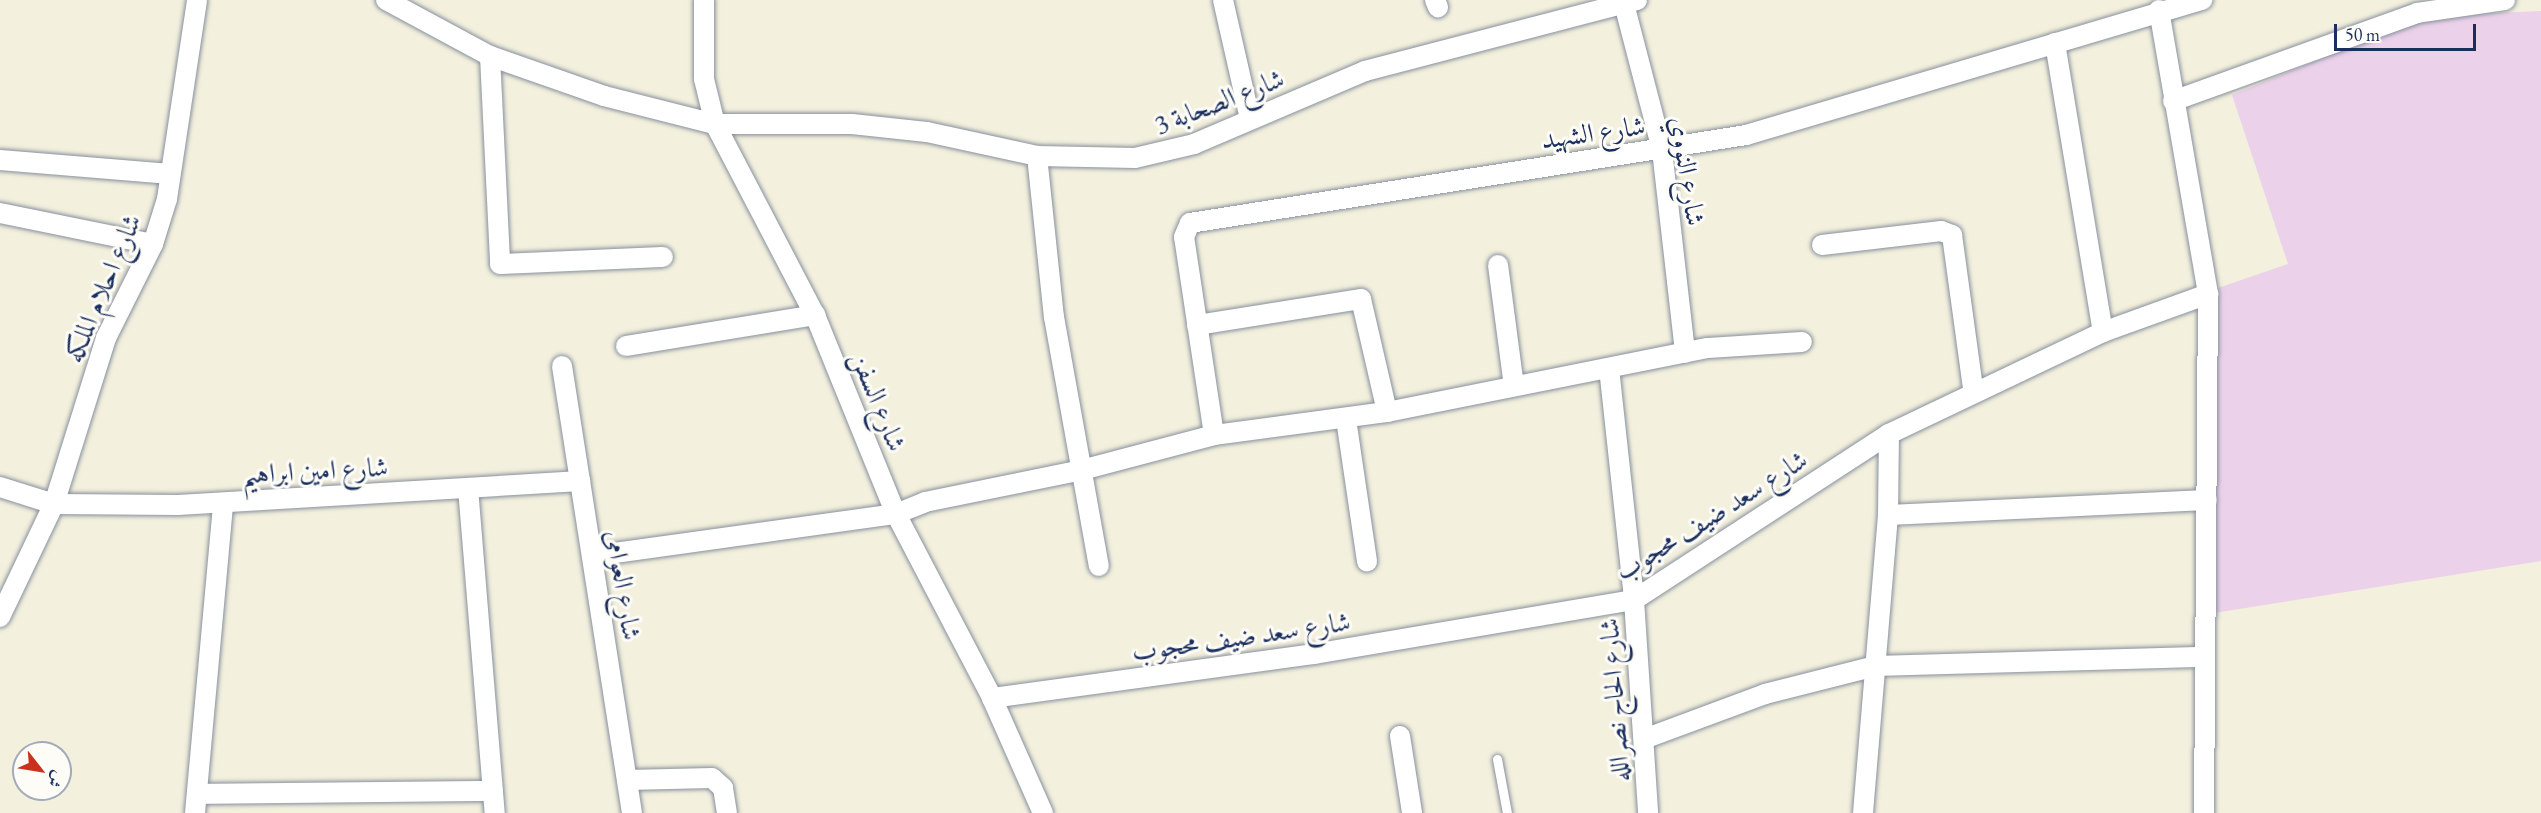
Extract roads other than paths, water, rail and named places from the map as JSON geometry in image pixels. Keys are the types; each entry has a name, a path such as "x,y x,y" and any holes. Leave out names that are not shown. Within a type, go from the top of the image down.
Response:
{"street":[{"name":"شارع احلام الملكه","path":"0,617 54,504 106,338 153,244 170,174 196,0"},
{"name":"شارع الصحابة 3","path":"386,0 490,56 604,96 715,124 896,128 1037,156 1167,154 1365,71 1628,1"},
{"name":"شارع السفن","path":"704,0 704,79 715,124 815,315 896,514 992,698 1043,813"},
{"path":"1223,0 1250,119"},
{"name":"شارع الشهيد","path":"1214,435 1184,237 1190,223 1662,150 1820,115 2159,10 2202,0"},
{"path":"2174,101 2417,13 2505,0"},
{"name":"شارع النووي","path":"1628,1 1662,150 1685,353"},
{"path":"2159,10 2208,294 2204,813"},
{"path":"2055,43 2103,332"},
{"path":"490,56 500,264 663,257"},
{"path":"1037,156 1078,471 1099,566"},
{"path":"0,160 170,174"},
{"path":"0,213 153,244"},
{"path":"1822,245 1941,231 1952,235 1973,389"},
{"path":"1498,265 1514,386"},
{"name":"شارع سعد ضيف محجوب","path":"992,698 1314,654 1634,600 1889,434 1973,389 2103,332 2208,294"},
{"path":"1197,325 1361,299 1387,412"},
{"path":"626,346 815,315"},
{"path":"593,555 896,514 925,502 1078,471 1214,435 1387,412 1685,353 1802,342"},
{"name":"شارع العوامى","path":"562,366 632,813"},
{"name":"شارع الحاج نصرالله","path":"1609,368 1634,600 1648,813"},
{"path":"1346,419 1367,561"},
{"path":"1863,813 1888,515 1889,434"},
{"name":"شارع امين ابراهيم","path":"0,487 54,504 224,503 580,481"},
{"path":"468,488 495,813"},
{"path":"1888,515 2207,500"},
{"path":"224,503 196,804 493,791"},
{"path":"1644,739 1765,694 1876,666 2205,657"},
{"path":"1400,736 1412,813"},
{"path":"627,780 712,778 723,788 727,813"}],"lane":[{"path":"1497,759 1507,813"}]}
